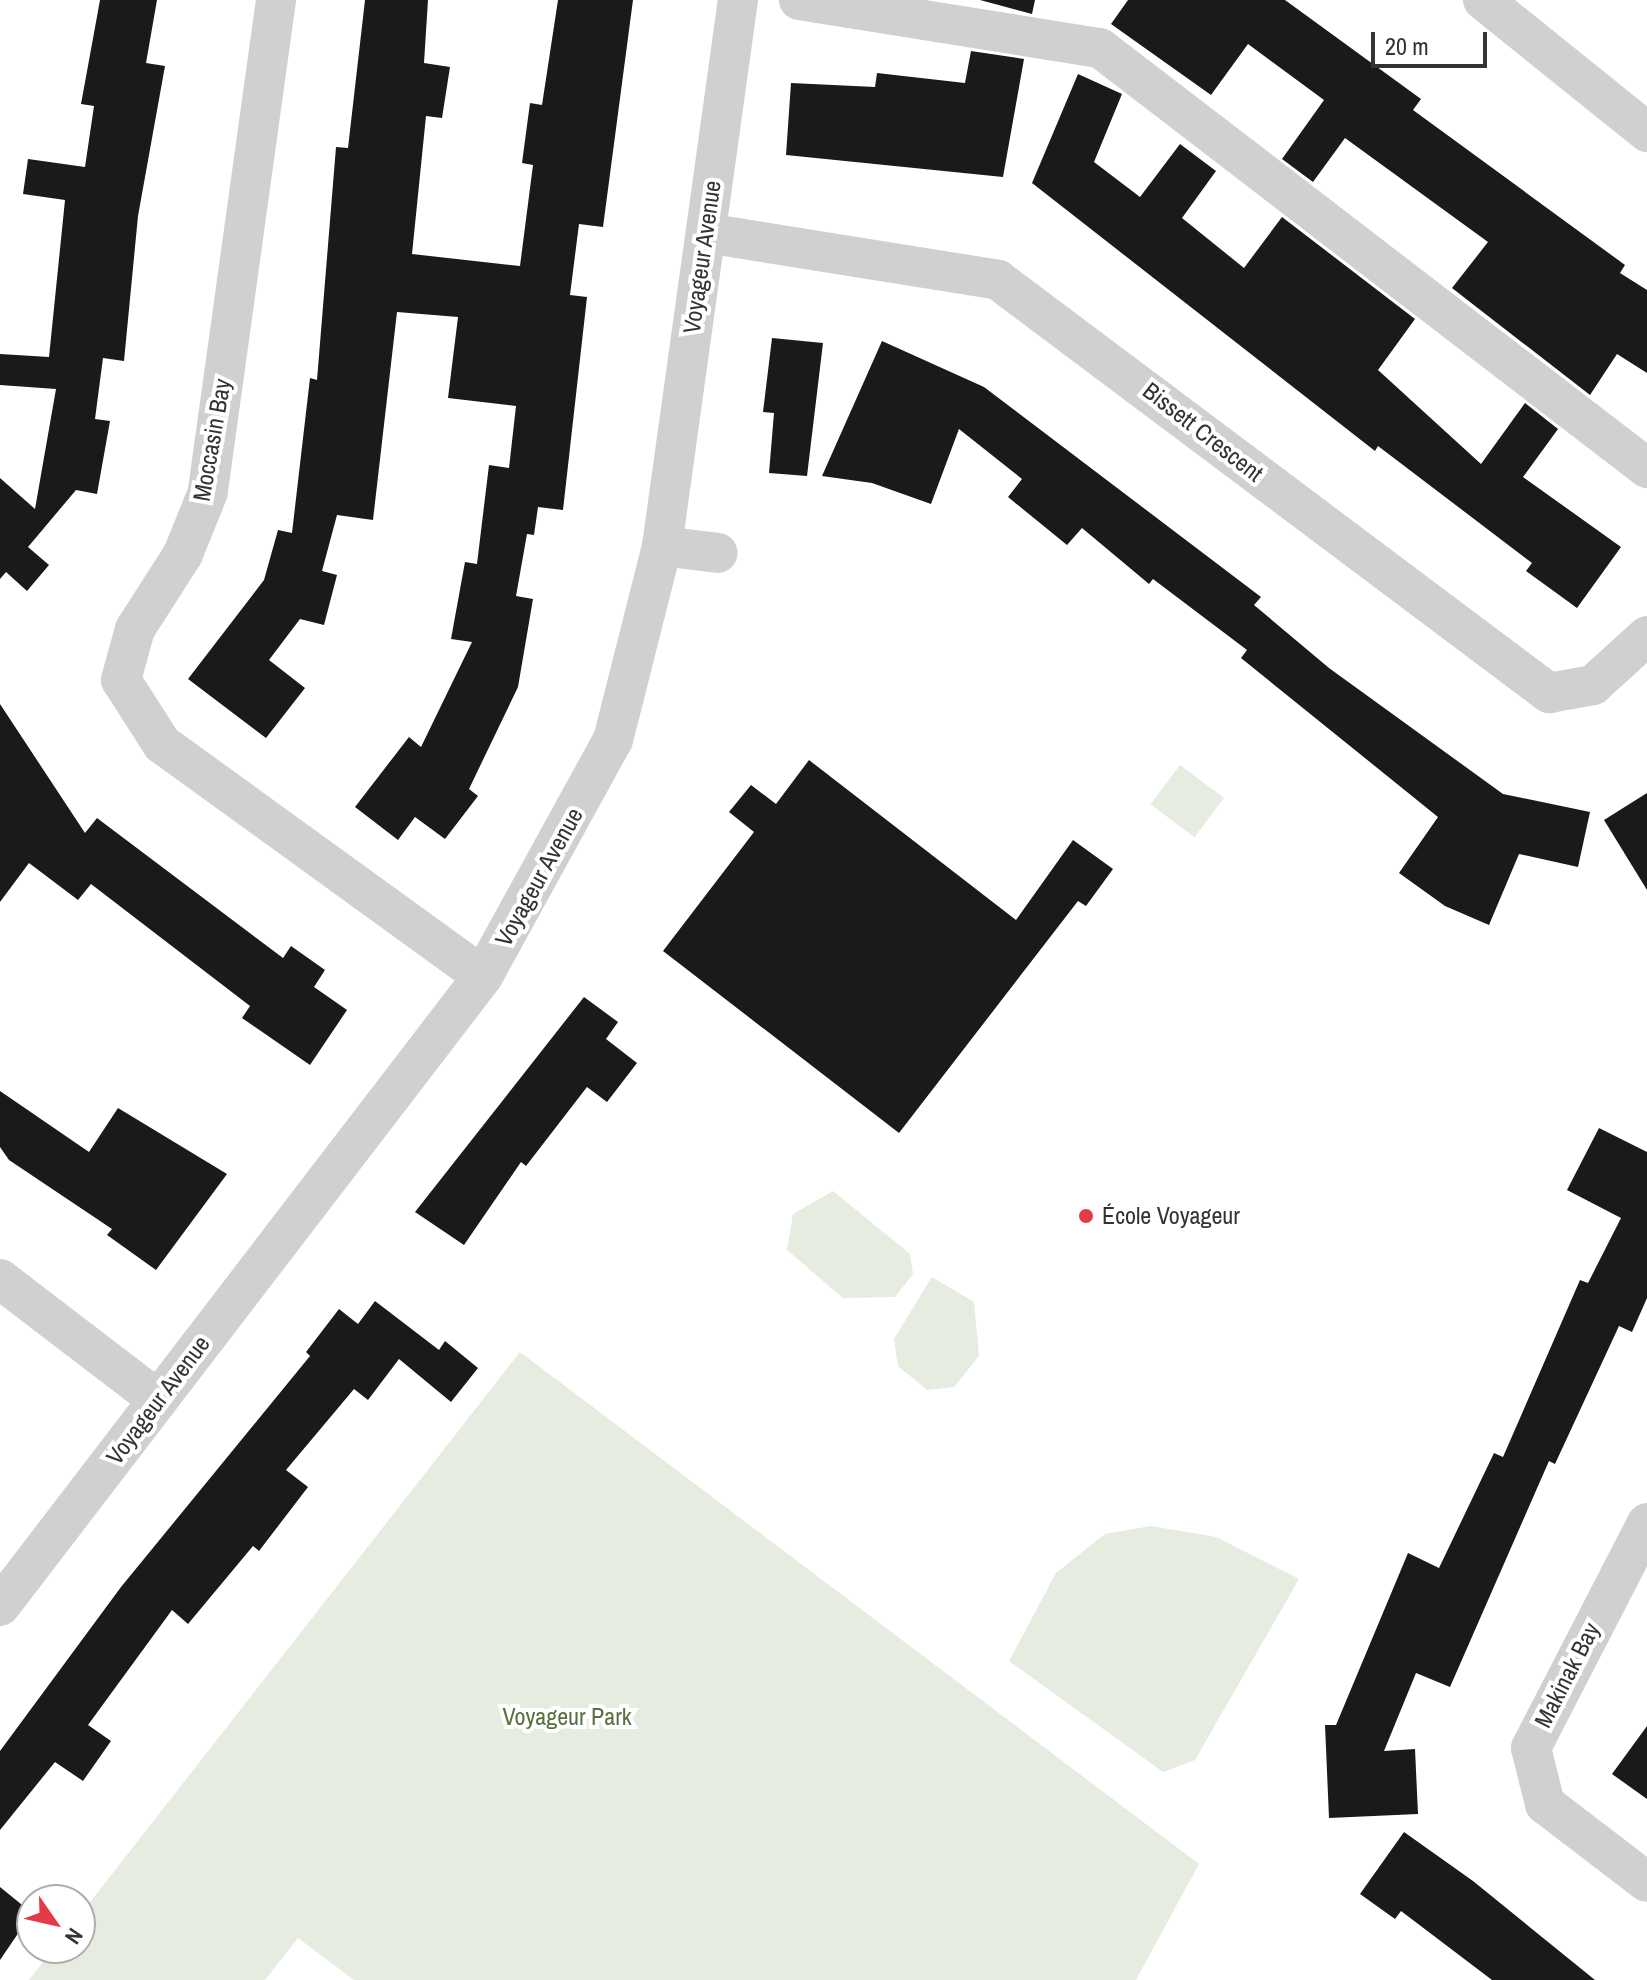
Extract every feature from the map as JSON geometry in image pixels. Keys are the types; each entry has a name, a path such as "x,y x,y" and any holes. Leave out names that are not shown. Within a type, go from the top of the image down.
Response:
{"street":[{"name":"Moccasin Bay","path":"276,0 208,492 183,554 135,629 121,680 162,744 483,976"},
{"name":"Voyageur Avenue","path":"0,1606 483,976 613,740 662,546 738,0"},
{"path":"799,0 1100,48 1647,468"},
{"path":"1483,0 1647,132"},
{"name":"Bissett Crescent","path":"706,233 998,280 1549,693 1593,685 1647,636"},
{"path":"662,546 718,553"},
{"path":"0,1279 158,1400"},
{"name":"Makinak Bay","path":"1647,1523 1531,1748 1545,1804 1647,1882"}],"green space":[{"path":"1180,765 1224,798 1194,837 1151,804"},
{"path":"833,1191 910,1254 913,1274 895,1297 843,1298 787,1250 793,1214"},
{"path":"932,1277 974,1302 979,1356 954,1387 927,1390 898,1366 894,1339"},
{"name":"Voyageur Park","path":"520,1352 1199,1864 1136,1980 354,1980 298,1938 265,1980 29,1980 42,1964 96,1964 96,1895"},
{"path":"1151,1526 1216,1537 1299,1579 1195,1760 1163,1772 1009,1661 1056,1573 1105,1534"}],"building":[{"path":"100,0 157,0 146,63 165,66 138,216 124,361 103,358 95,419 110,421 97,494 76,490 28,547 49,565 27,591 6,572 0,579 0,478 35,509 56,389 0,385 0,354 49,357 65,200 23,194 28,159 85,167 94,106 81,104"},
{"path":"365,0 428,0 424,63 450,67 442,118 426,116 412,254 520,266 533,165 522,163 530,103 542,105 558,0 633,0 603,227 579,224 570,295 587,297 563,510 538,507 534,535 527,534 516,596 533,599 518,687 469,789 478,796 445,839 415,817 398,840 355,807 409,737 421,747 472,642 451,639 465,562 477,564 489,465 509,468 516,406 448,398 458,317 397,312 373,520 337,515 322,571 337,575 324,625 300,619 269,660 305,688 266,738 188,679 264,580 278,530 292,533 310,378 317,380 336,147 348,148"},
{"path":"980,0 1035,0 1032,14"},
{"path":"1128,0 1285,0 1421,99 1413,110 1625,265 1620,273 1647,290 1647,373 1617,354 1590,395 1452,288 1488,242 1345,138 1313,182 1282,159 1324,100 1248,44 1211,95 1111,24"},
{"path":"971,51 1024,59 1003,177 786,155 791,83 875,87 877,73 965,83"},
{"path":"1078,74 1122,94 1094,162 1140,197 1180,144 1216,171 1182,218 1244,268 1282,217 1415,319 1378,370 1481,464 1525,403 1558,429 1523,477 1621,547 1577,608 1526,571 1532,563 1378,446 1375,451 1032,183"},
{"path":"772,338 823,343 807,476 769,473 774,413 763,412"},
{"path":"882,341 984,387 1261,597 1254,605 1329,668 1503,794 1590,812 1578,867 1519,854 1489,925 1445,906 1399,873 1438,817 1241,658 1247,650 1153,579 1149,584 1082,528 1067,545 1008,497 1022,479 959,429 931,504 872,483 822,476"},
{"path":"0,704 85,833 97,818 283,958 291,946 325,970 314,987 347,1010 310,1065 242,1018 250,1006 91,884 78,900 29,863 0,902"},
{"path":"809,760 1016,920 1073,840 1113,869 1086,906 1078,901 899,1133 663,951 754,832 729,812 751,785 776,804"},
{"path":"1647,793 1647,890 1604,820"},
{"path":"584,997 618,1022 606,1039 637,1063 607,1102 587,1087 526,1166 521,1162 464,1245 415,1212"},
{"path":"0,1091 89,1152 118,1108 227,1174 156,1270 107,1235 112,1229 9,1160 0,1147"},
{"path":"1599,1128 1647,1152 1647,1298 1632,1332 1619,1326 1555,1464 1549,1461 1450,1687 1416,1673 1384,1751 1415,1749 1418,1814 1329,1818 1325,1725 1336,1725 1408,1553 1439,1568 1494,1453 1503,1457 1580,1280 1588,1283 1621,1218 1567,1190"},
{"path":"375,1301 439,1350 445,1341 478,1368 451,1402 399,1359 368,1400 354,1389 286,1470 308,1487 259,1551 253,1546 188,1624 172,1610 88,1725 111,1741 83,1781 55,1762 0,1830 0,1751 121,1587 310,1356 306,1352 339,1309 358,1324"},
{"path":"1647,1726 1647,1799 1612,1774"},
{"path":"1404,1832 1473,1881 1595,1980 1492,1980 1401,1911 1395,1919 1360,1894"},
{"path":"0,1887 16,1900 16,1936 0,1960"}],"place":[{"name":"École Voyageur","path":"1086,1216"}]}
